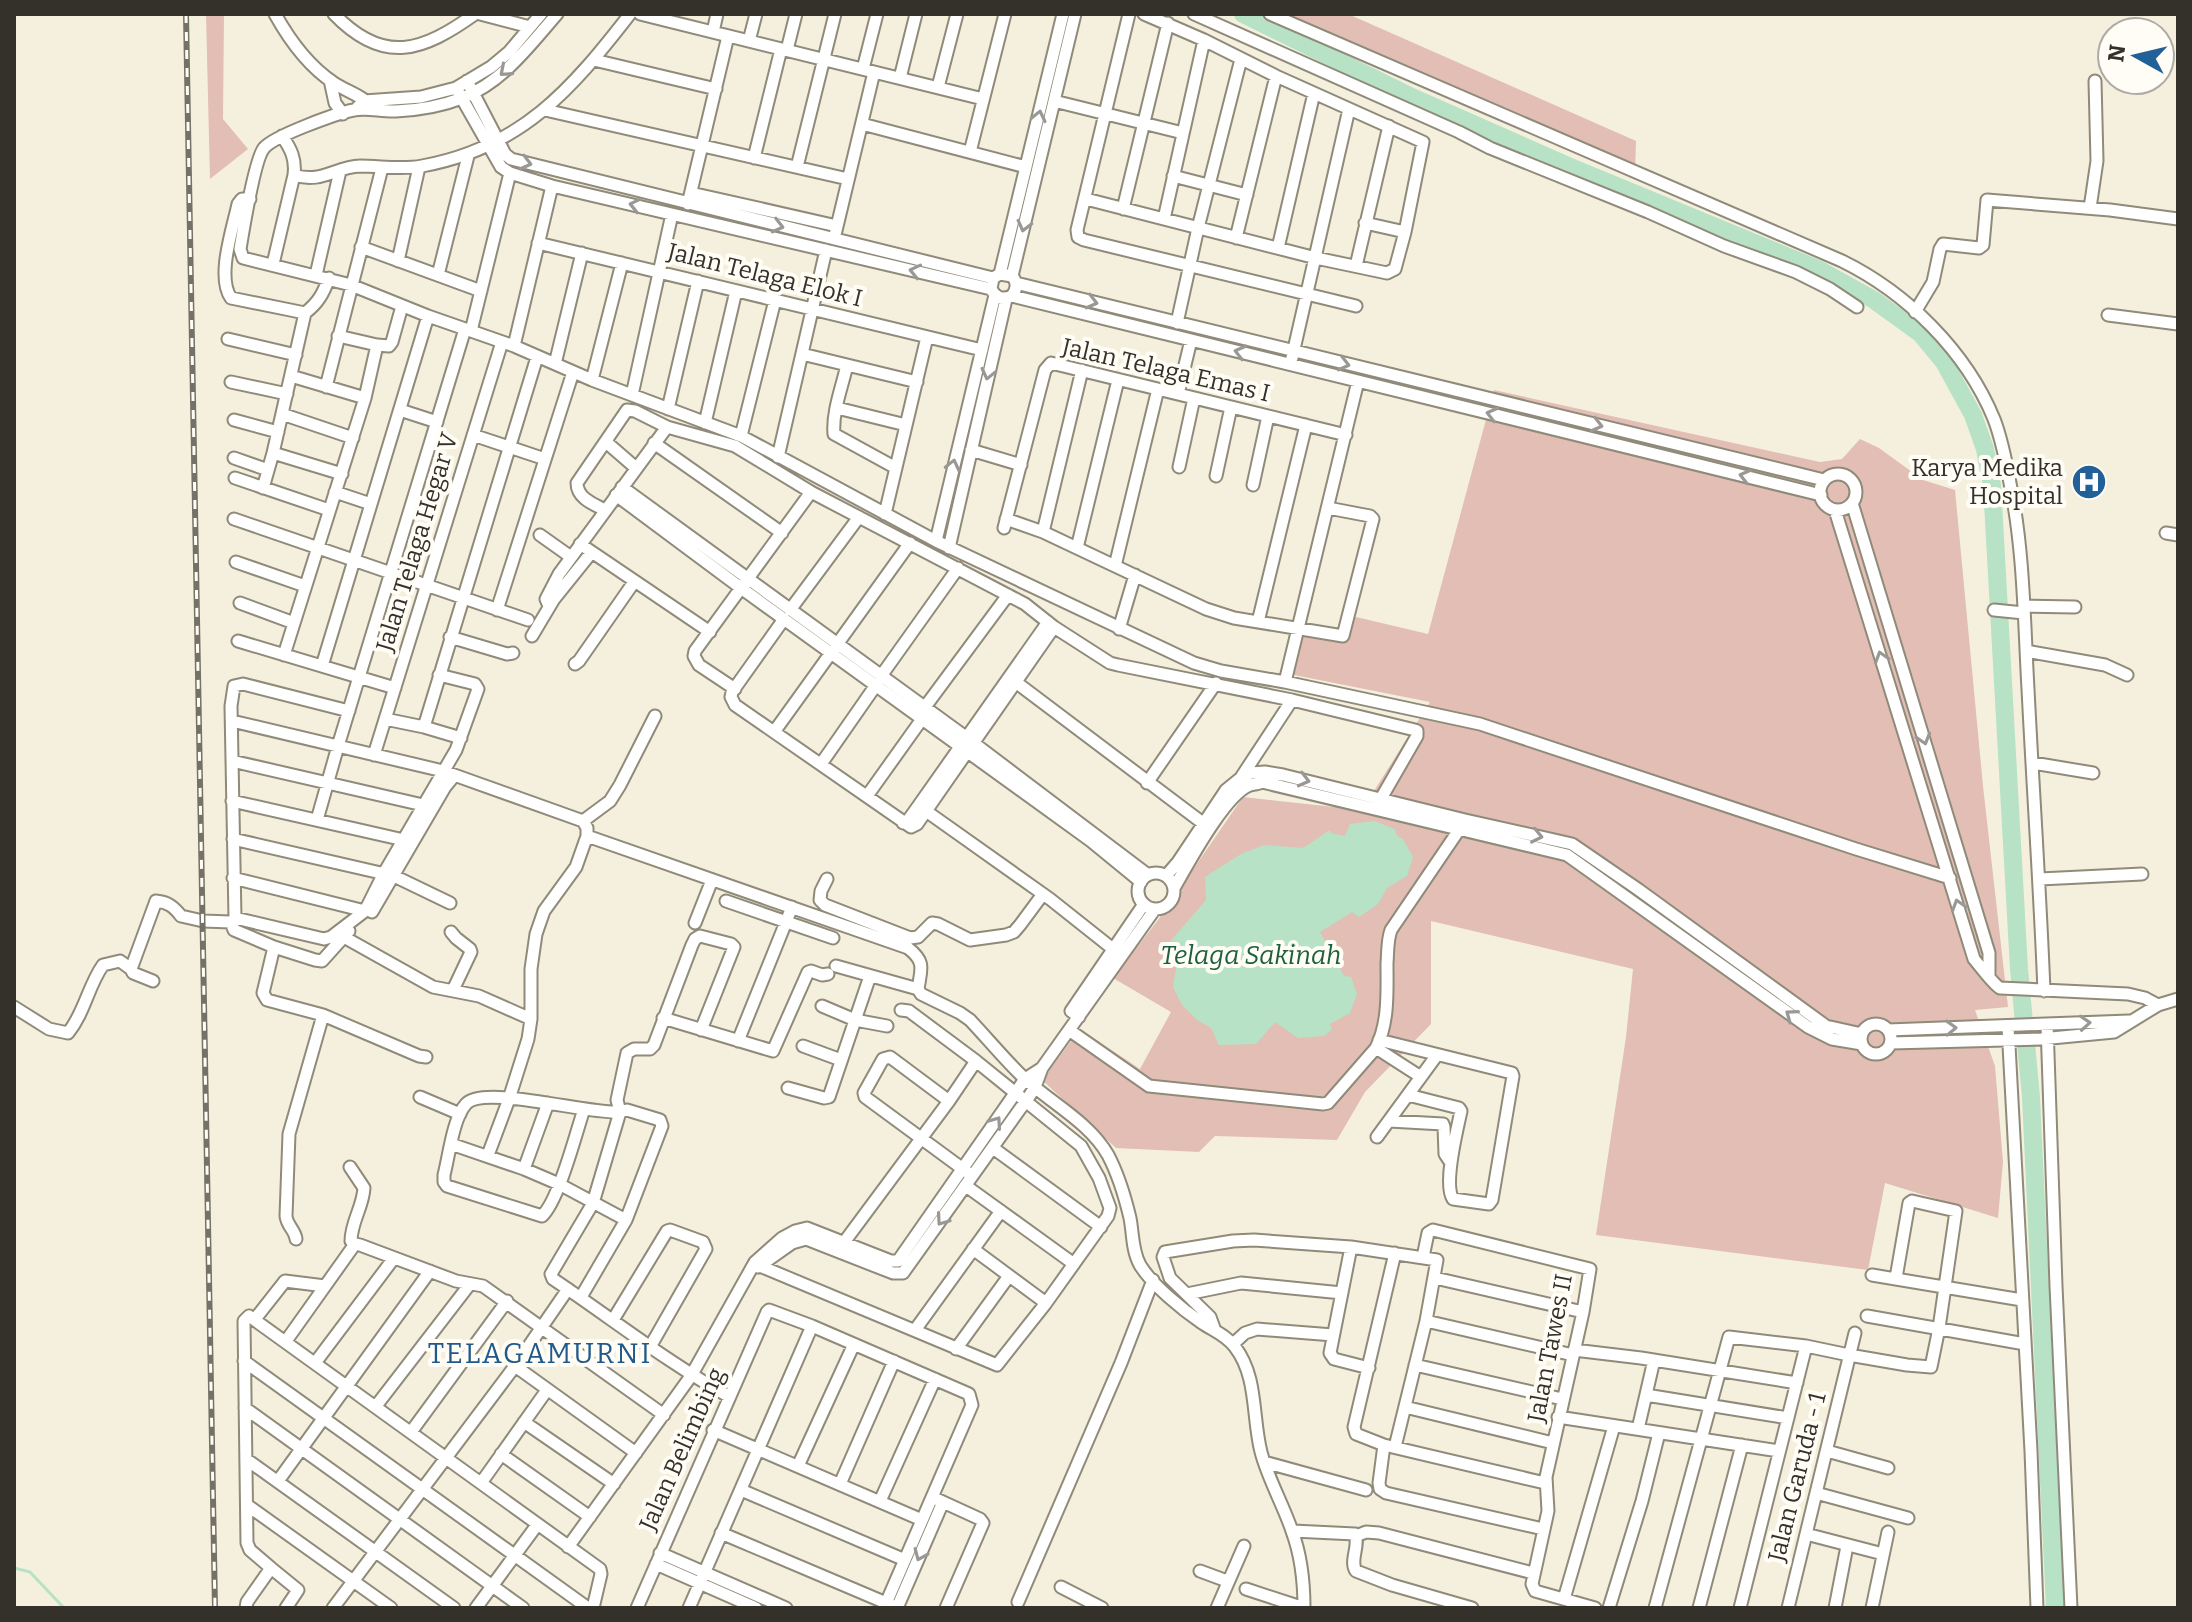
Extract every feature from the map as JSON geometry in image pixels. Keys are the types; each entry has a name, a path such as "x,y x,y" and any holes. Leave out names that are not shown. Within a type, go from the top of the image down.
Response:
{"street":[{"path":"275,14 293,43 318,71 361,107"},
{"path":"334,14 362,39 379,46 416,47 478,14 530,27"},
{"path":"459,93 467,81 509,52 541,14"},
{"path":"557,14 518,60 495,80 474,92 361,107 270,143 259,155 241,255 245,259 351,285 741,436 949,548 1194,663 1229,673 1480,724 1950,878"},
{"path":"294,175 314,179 355,167 419,167 468,156 493,144 545,110 594,60 630,14"},
{"path":"640,14 675,18 728,36 983,99"},
{"path":"713,32 717,14"},
{"path":"749,41 756,14"},
{"path":"754,158 796,14"},
{"path":"797,167 835,14"},
{"path":"834,239 862,124 877,14"},
{"path":"900,78 916,14"},
{"path":"938,87 957,14"},
{"path":"970,152 1005,14"},
{"path":"949,548 1026,167 1063,14"},
{"path":"936,541 982,350 1003,286 1075,14"},
{"path":"1129,14 1077,233 1081,239 1356,306"},
{"path":"1086,199 1316,258 1391,272 1395,269 1423,142 1144,14"},
{"path":"1194,14 1490,148 1724,246 1796,272 1857,307"},
{"path":"1270,14 1842,261 1879,280 1953,351 1984,399 2000,435 2016,509 2040,879 2040,991"},
{"path":"1123,209 1168,23"},
{"path":"689,198 728,36"},
{"path":"1164,219 1204,40"},
{"path":"1177,323 1241,59"},
{"path":"594,60 716,89"},
{"path":"1236,238 1276,76"},
{"path":"330,80 335,103 343,114"},
{"path":"467,81 474,92 501,167 510,173 552,186 826,250 1177,323 1824,480"},
{"path":"2090,208 2097,161 2095,81"},
{"path":"459,93 493,144 517,161 837,226"},
{"path":"1278,248 1314,93"},
{"path":"1054,101 1183,133"},
{"path":"1291,365 1349,109"},
{"path":"545,110 848,179"},
{"path":"862,124 1026,167"},
{"path":"1356,266 1389,126"},
{"path":"273,264 295,163 282,136"},
{"path":"438,275 468,156"},
{"path":"398,261 419,167"},
{"path":"326,387 382,168"},
{"path":"316,275 340,171"},
{"path":"317,820 437,422 481,291 510,173"},
{"path":"1173,176 1247,195"},
{"name":"Jalan Telaga Hegar V","path":"374,755 473,435 508,344 552,186"},
{"path":"689,198 1191,340 1821,495"},
{"path":"250,199 242,199 238,204 226,261 228,294 231,298 305,313"},
{"path":"1915,312 1933,282 1943,244 1979,248 1983,245 1987,200 2178,219"},
{"path":"632,395 672,214"},
{"path":"1365,223 1405,232"},
{"name":"Jalan Telaga Elok I","path":"538,243 982,350"},
{"path":"361,247 481,291"},
{"path":"778,457 826,250"},
{"path":"555,364 582,253"},
{"path":"592,380 622,263"},
{"path":"263,488 305,313 316,305 329,278"},
{"path":"668,409 698,281"},
{"path":"705,423 736,291"},
{"path":"741,436 775,300"},
{"path":"338,336 386,346 392,342 402,306"},
{"path":"2108,315 2178,324"},
{"path":"322,666 428,316"},
{"path":"885,514 927,337"},
{"path":"228,339 296,355"},
{"path":"1178,394 1191,340"},
{"path":"284,655 365,398 377,345"},
{"path":"802,354 917,382"},
{"path":"424,727 537,357"},
{"name":"Jalan Telaga Emas I","path":"1043,532 1005,524 1048,364 1055,363 1346,435"},
{"path":"847,365 834,434 896,468"},
{"path":"1082,370 1043,532 1206,609 1234,618 1340,637 1345,634 1373,519 1328,508"},
{"path":"497,610 573,372"},
{"path":"291,376 365,398"},
{"path":"1077,548 1118,380"},
{"path":"1285,682 1358,381"},
{"path":"231,382 287,394"},
{"path":"1115,566 1158,389"},
{"path":"1179,467 1194,398"},
{"path":"1216,476 1231,407"},
{"path":"837,408 906,425"},
{"path":"400,410 437,422"},
{"path":"605,510 581,495 577,483 627,410 667,427 735,446 811,492 1025,604 1051,625 1110,663 1216,683 1417,731 1378,804"},
{"path":"282,414 353,438"},
{"path":"1253,485 1268,416"},
{"path":"234,420 278,432"},
{"path":"1258,622 1306,425"},
{"path":"549,606 546,599 559,574 667,427"},
{"path":"473,435 545,459"},
{"path":"606,442 636,468"},
{"path":"654,443 782,533"},
{"path":"971,450 1021,465"},
{"path":"273,453 342,474"},
{"path":"234,458 268,470"},
{"path":"1841,473 1850,477 1855,485 1856,495 1844,509 1835,510 1825,505 1821,495 1824,480 1832,475 1841,473"},
{"path":"235,478 329,510"},
{"path":"619,491 968,745 1144,878"},
{"path":"335,492 371,504"},
{"path":"735,689 695,660 695,651 811,492"},
{"path":"1852,503 1989,953 1989,975"},
{"path":"1835,510 1974,959 1996,987 2128,994 2158,1005"},
{"path":"859,517 787,614 731,697 735,705 903,823 915,826 1051,625"},
{"path":"234,519 528,620"},
{"path":"540,535 571,557"},
{"path":"774,732 910,543"},
{"path":"580,544 710,632"},
{"path":"532,636 549,606 591,553"},
{"path":"236,562 305,586"},
{"path":"821,764 958,568"},
{"path":"1119,629 1135,575"},
{"path":"575,664 634,582"},
{"path":"867,796 1008,595"},
{"path":"240,603 294,623"},
{"path":"1999,611 2075,607"},
{"path":"903,823 1017,683 1051,625"},
{"path":"450,637 507,654 513,653"},
{"path":"238,641 395,688"},
{"path":"2026,651 2105,665 2127,675"},
{"path":"349,711 238,684 232,689 235,918 324,939 365,911 445,787 478,686 439,675"},
{"path":"1017,683 1208,826"},
{"path":"1147,783 1216,683"},
{"path":"1244,782 1292,700"},
{"path":"583,821 610,801 655,716"},
{"path":"385,719 461,738"},
{"path":"232,721 448,774 583,821 587,836 576,867 544,911 536,934 528,1039 488,1155"},
{"path":"232,761 423,805"},
{"path":"2033,763 2093,773"},
{"path":"1144,878 1139,893 1150,907 1162,908 1172,901 1174,888 1226,790 1258,772 1265,772 1378,804 1570,849 1627,881 1826,1026 1862,1039 1873,1053 1887,1049 1890,1037"},
{"path":"131,969 154,902 167,903 181,916 191,919 231,922 234,930 274,947 322,961 342,936 370,914 423,805 448,774"},
{"path":"232,801 404,840"},
{"path":"926,811 1043,894 1113,949"},
{"path":"1069,1030 1149,1086 1323,1104 1333,1100 1378,1044 1385,1018 1391,930 1462,825"},
{"path":"1166,876 1208,826"},
{"path":"587,836 908,948 922,964 918,989"},
{"path":"233,839 389,874 450,903"},
{"path":"1144,878 1160,873 1174,888"},
{"path":"2040,879 2142,874"},
{"path":"233,878 365,911"},
{"path":"827,879 820,900 825,905 910,938 918,937 932,923 970,940 1006,935 1014,932 1043,894"},
{"path":"695,923 712,880"},
{"path":"726,901 833,938"},
{"path":"738,1041 792,907"},
{"path":"1079,1017 1071,1011 1113,949 1150,907"},
{"path":"791,1239 810,1239 893,1273 903,1273 1020,1098 1035,1087 1042,1068 1150,907"},
{"path":"451,932 471,952 453,990"},
{"path":"342,936 433,987 488,999 531,1019"},
{"path":"701,1030 734,948 733,945 700,936 695,939 654,1045 650,1049 634,1049 627,1053 617,1100 620,1112 593,1203 551,1274 553,1279 691,1376 728,1396"},
{"path":"274,947 263,993 267,1000 323,1015 426,1057"},
{"path":"14,1007 49,1029 68,1033 83,1011 89,988 103,965 120,961 133,973 153,981"},
{"path":"663,1018 773,1051 808,972 822,975 832,970 918,989 927,998 970,1020 1025,1079 1093,1136 1107,1153 1118,1176 1141,1266 1204,1325 1214,1328 1233,1344 1246,1364 1264,1462 1293,1531 1302,1570 1304,1608 1246,1589"},
{"path":"788,1088 829,1097 870,976"},
{"path":"1862,1039 1870,1025 1877,1024 1890,1037 2114,1032 2158,1005 2178,999"},
{"path":"822,1006 855,1020 887,1026"},
{"path":"756,1265 997,1365 1108,1216 1110,1208 1099,1178 1081,1146 976,1061 909,1011 901,1010"},
{"path":"296,1239 286,1216 289,1134 323,1015"},
{"path":"2044,1032 2071,1608"},
{"path":"2011,1033 2037,1608"},
{"path":"1378,1044 1509,1070 1513,1076 1489,1204 1450,1197 1451,1163 1461,1111 1408,1095"},
{"path":"1378,1044 1421,1077"},
{"path":"803,1046 841,1060"},
{"path":"1377,1137 1437,1055"},
{"path":"949,1101 890,1057 883,1059 865,1089 865,1097 922,1138 1001,1211 1074,1264"},
{"path":"845,1241 976,1061"},
{"path":"568,1547 691,1376 756,1265 807,1228 898,1261 993,1148 1020,1098 1025,1079 1042,1068"},
{"path":"420,1097 460,1114"},
{"path":"581,1297 626,1220 662,1123 660,1120 627,1110 609,1113 548,1103 478,1097 468,1101 460,1114 444,1175 447,1186 542,1216 547,1212 559,1184 584,1109"},
{"path":"524,1169 548,1103"},
{"path":"1389,1121 1443,1124 1445,1154 1451,1163"},
{"path":"451,1144 488,1155 559,1184 626,1220"},
{"path":"993,1148 1101,1227"},
{"path":"350,1167 364,1188 351,1242 430,1271 483,1286 664,1415"},
{"path":"1655,1608 1729,1337 1806,1346 1928,1368 1933,1364 1956,1211 1912,1201 1909,1203 1896,1278"},
{"path":"915,1330 1001,1211"},
{"name":"Jalan Tawes II","path":"1423,1257 1428,1233 1433,1230 1587,1267 1591,1272 1545,1483 1548,1506 1533,1573"},
{"path":"613,1320 667,1231 703,1242 706,1249 650,1347"},
{"path":"1214,1328 1210,1317 1166,1272 1165,1252 1245,1240 1351,1247 1437,1260 1405,1407 1390,1446 1380,1489 1386,1493 1543,1529"},
{"path":"286,1341 355,1244"},
{"path":"1351,1247 1330,1353 1331,1357 1369,1368"},
{"path":"973,1249 1046,1303"},
{"path":"1395,1253 1354,1431 1358,1436 1390,1446 1545,1483"},
{"path":"315,1363 394,1258"},
{"path":"278,1481 430,1271"},
{"path":"1872,1275 2022,1300"},
{"path":"956,1349 1009,1276"},
{"path":"1435,1278 1583,1312"},
{"path":"1018,1602 1121,1363 1153,1280"},
{"path":"255,1319 285,1281 325,1286"},
{"path":"1187,1294 1241,1283 1342,1293"},
{"path":"376,1406 470,1284"},
{"path":"333,1608 515,1366 568,1289"},
{"path":"411,1432 507,1301"},
{"name":"Jalan Belimbing","path":"637,1608 767,1312 769,1310 812,1326"},
{"path":"244,1361 591,1608 601,1571 249,1316 244,1321 244,1361 248,1547 298,1590 286,1608"},
{"path":"1867,1316 2025,1344"},
{"path":"1426,1321 1574,1352 1654,1360 1797,1383"},
{"path":"689,1608 812,1326 969,1394 972,1405 892,1607"},
{"path":"1233,1344 1245,1333 1257,1329 1333,1335"},
{"name":"Jalan Garuda - 1","path":"1788,1608 1855,1333"},
{"path":"798,1466 854,1344"},
{"path":"1740,1608 1806,1346"},
{"path":"1638,1429 1654,1360"},
{"path":"840,1484 894,1361"},
{"path":"1415,1365 1562,1399"},
{"path":"515,1366 636,1453"},
{"path":"880,1501 935,1379"},
{"path":"481,1483 547,1390"},
{"path":"1646,1395 1788,1418"},
{"path":"1405,1407 1553,1443"},
{"path":"245,1408 523,1608"},
{"path":"1558,1417 1779,1451"},
{"path":"524,1422 614,1484"},
{"path":"1564,1599 1614,1426"},
{"path":"713,1430 922,1520"},
{"path":"1609,1608 1659,1433"},
{"path":"1699,1608 1742,1445"},
{"path":"1827,1451 1888,1468"},
{"path":"501,1454 590,1517"},
{"path":"246,1459 454,1608"},
{"path":"1264,1462 1366,1490"},
{"path":"741,1490 905,1560"},
{"path":"1816,1493 1908,1518"},
{"path":"892,1607 905,1560 922,1520 937,1499"},
{"path":"937,1499 983,1523 946,1608"},
{"path":"247,1505 387,1607"},
{"path":"476,1608 537,1525"},
{"path":"1293,1531 1352,1533 1356,1536"},
{"path":"1356,1536 1366,1532 1379,1533 1533,1573 1535,1591 1595,1608"},
{"path":"1872,1608 1888,1532"},
{"path":"721,1533 892,1607"},
{"path":"1806,1534 1883,1554"},
{"path":"1356,1536 1355,1570 1392,1585 1472,1608"},
{"path":"1217,1608 1244,1546"},
{"path":"1835,1608 1847,1546"},
{"path":"658,1559 786,1608"},
{"path":"246,1608 271,1568"},
{"path":"1200,1571 1227,1581"},
{"path":"702,1578 756,1608"},
{"path":"1061,1587 1102,1608"}],"shaded area":[{"path":"206,14 224,14 223,119 248,149 210,179"},
{"path":"1278,14 1348,14 1636,141 1635,174"},
{"path":"1494,390 1820,462 1842,459 1860,439 1879,448 1923,480 1955,490 2008,1007 1975,1010 1995,1066 2003,1162 1998,1218 1885,1183 1868,1270 1596,1235 1626,1037 1633,969 1431,921 1431,1024 1365,1092 1337,1140 1215,1136 1199,1152 1116,1148 1042,1080 1080,1029 1140,1069 1171,1012 1113,978 1158,920 1243,797 1362,810 1430,702 1289,674 1302,630 1345,641 1352,616 1428,634"}],"water":[{"name":"Telaga Sakinah","path":"1374,821 1395,829 1413,857 1407,876 1387,888 1378,904 1359,917 1352,912 1320,932 1344,976 1351,977 1357,994 1350,1013 1330,1024 1332,1030 1323,1036 1298,1038 1275,1022 1256,1044 1219,1045 1211,1028 1197,1020 1182,1005 1173,987 1177,963 1168,944 1206,900 1205,877 1241,854 1264,845 1303,848 1330,830 1331,833 1345,836 1350,824"}],"waterway":[{"path":"1243,14 1414,98 1568,166 1820,270 1874,300 1921,334 1944,362 1973,415 1985,449 1992,485 2019,969 2031,1097 2055,1608"},
{"path":"14,1568 30,1572 64,1608"}],"railway":[{"path":"186,14 215,1608"}],"place":[{"name":"Karya Medika Hospital","path":"2089,482"}],"district":[{"name":"TELAGAMURNI","path":"540,1353"}]}
